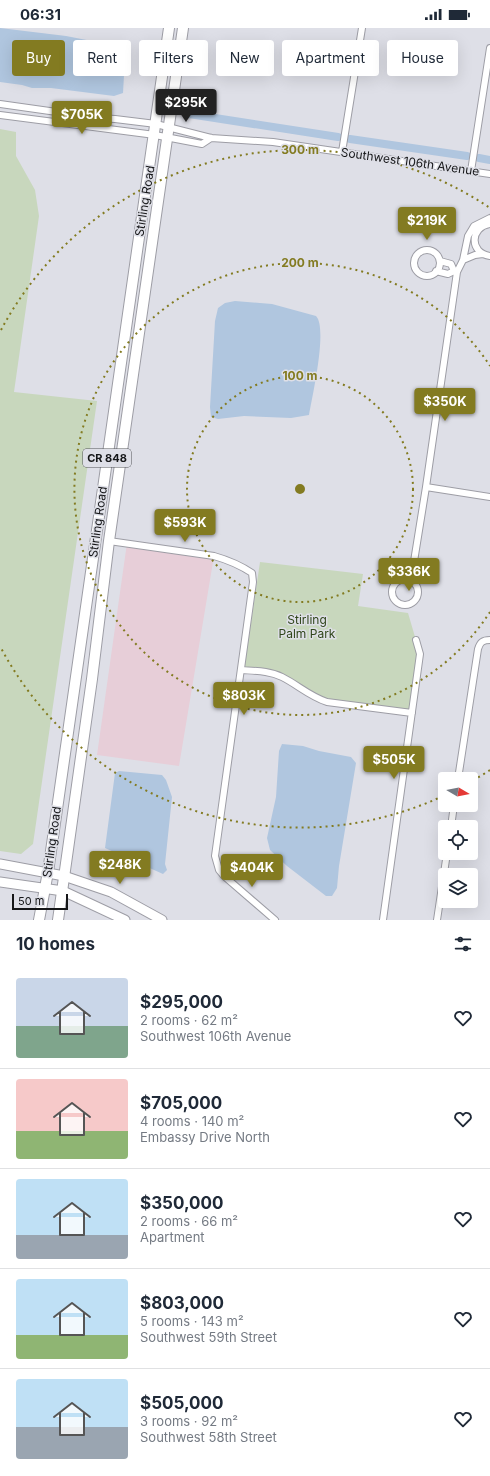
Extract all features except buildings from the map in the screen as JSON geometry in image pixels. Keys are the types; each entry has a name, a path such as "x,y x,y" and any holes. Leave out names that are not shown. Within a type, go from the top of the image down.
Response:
{"main road":[{"name":"Stirling Road","path":"39,920 48,872 96,532 155,135 169,28"},
{"name":"Stirling Road","path":"58,920 92,679 109,541 183,28"},
{"path":"0,864 64,876 110,892 162,920"},
{"path":"0,882 63,891 125,920"}],"street":[{"path":"342,152 362,28"},
{"path":"471,171 490,48"},
{"name":"Southwest 106th Avenue","path":"0,104 99,118 156,124 168,133 202,144 211,138"},
{"path":"0,115 155,135 168,133"},
{"name":"Southwest 106th Avenue","path":"168,133 211,138 273,142 490,174"},
{"path":"463,260 468,236 474,226 490,218"},
{"path":"487,255 476,247 475,242 477,231 480,227 490,224"},
{"path":"411,580 426,487 456,272 470,250 476,247"},
{"path":"429,250 436,254 440,261 436,272 427,276 419,273 414,266 415,258 421,252 429,250"},
{"path":"463,260 475,255 487,255"},
{"path":"440,261 451,264 456,272"},
{"path":"436,272 448,274 456,272"},
{"path":"426,487 490,497"},
{"path":"109,541 214,556 227,560 252,573 253,582 242,670 215,856 219,870 224,876 275,920"},
{"path":"402,579 411,580 417,586 418,594 414,602 411,604 402,605 398,603 393,596 393,588 395,584 402,579"},
{"path":"383,920 420,654 416,640"},
{"path":"459,772 478,649 481,642 490,640"},
{"path":"242,670 272,673 283,677 314,697 327,702 412,713"},
{"path":"437,920 446,860"}],"shaded area":[{"path":"127,543 214,556 179,766 97,755"}],"green space":[{"path":"0,129 16,132 16,156 35,190 39,216 14,392 97,401 33,844 21,854 0,851"},
{"name":"Stirling Palm Park","path":"260,562 363,574 358,606 408,613 420,654 412,713 321,700 283,677 244,670"}],"water":[{"path":"0,28 87,40 73,40 73,76 124,76 123,93 114,96 51,88 32,88 0,82"},
{"path":"235,301 272,304 316,316 319,323 320,348 309,415 291,418 244,416 218,419 211,417 210,407 215,321 218,308 225,303"},
{"path":"282,744 303,746 319,751 351,757 356,763 339,866 337,888 332,896 326,896 287,866 270,850 267,838 276,797 279,751"},
{"path":"119,771 162,775 166,780 172,797 165,864 167,870 163,874 105,848 115,773"}],"waterway":[{"path":"189,114 338,137"},
{"path":"350,139 467,156"},
{"path":"479,158 490,160"}]}
